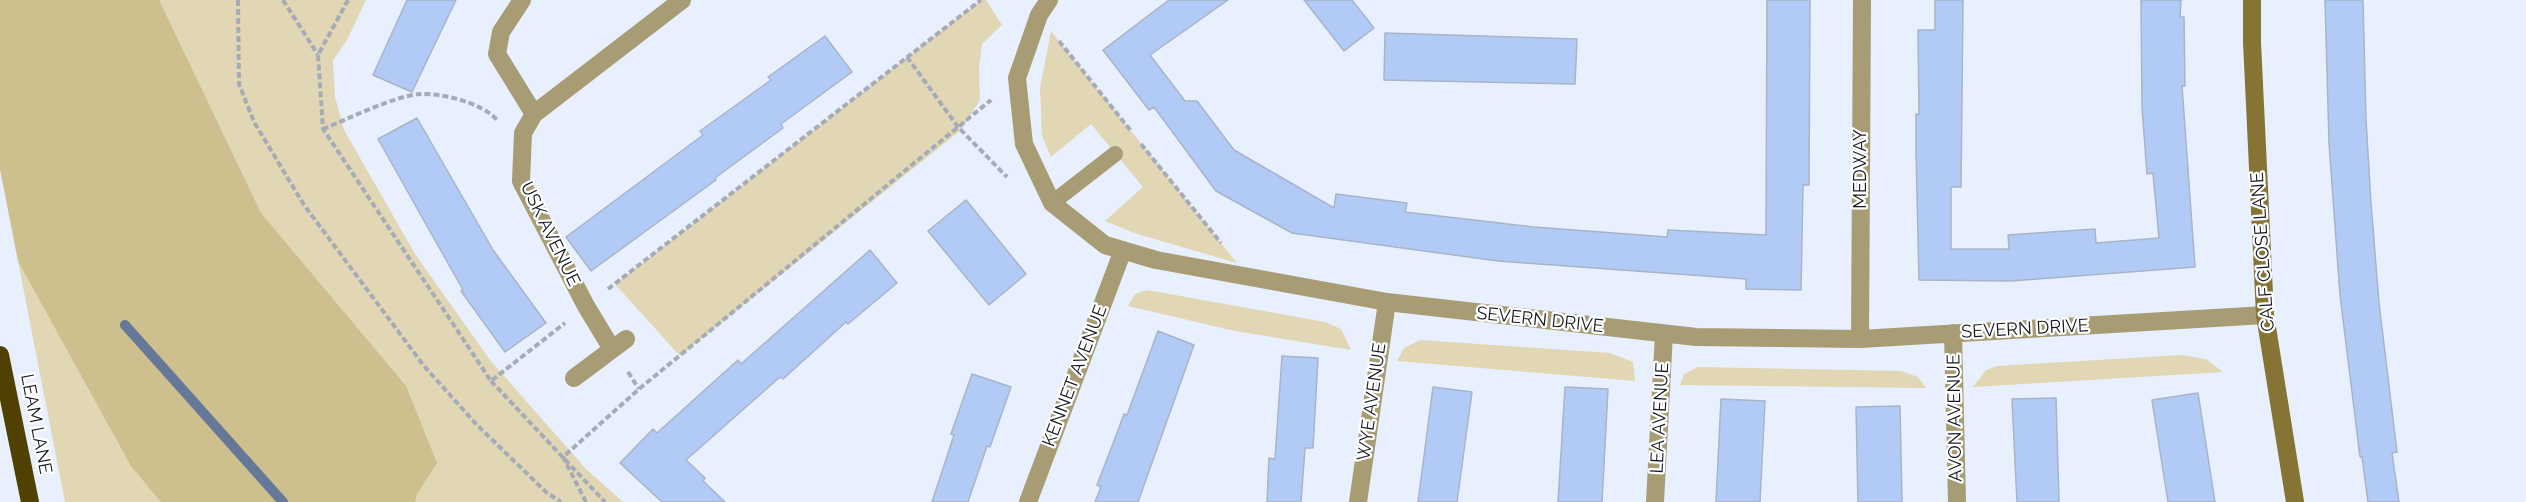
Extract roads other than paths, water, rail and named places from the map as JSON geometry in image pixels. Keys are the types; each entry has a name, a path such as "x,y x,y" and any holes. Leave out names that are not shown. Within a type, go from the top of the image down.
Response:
{"highway":[{"name":"LEAM LANE","path":"0,355 30,502"}],"street":[{"path":"522,0 501,32 497,54 534,114 681,0"},
{"name":"SEVERN DRIVE","path":"1049,0 1039,15 1017,78 1024,144 1052,203 1105,245 1156,260 1387,302 1696,337 1860,339 2265,315"},
{"name":"MEDWAY","path":"1860,339 1862,0"},
{"name":"CALF CLOSE LANE","path":"2252,0 2252,54 2265,315 2295,502"},
{"name":"USK AVENUE","path":"534,114 523,133 521,181 586,306 619,344 574,378"},
{"name":"KENNET AVENUE","path":"1028,502 1123,250"},
{"name":"WYE AVENUE","path":"1358,502 1387,302"},
{"name":"AVON AVENUE","path":"1953,333 1957,502"},
{"name":"LEA AVENUE","path":"1655,502 1664,334"}],"lane":[{"path":"1052,203 1115,154"}],"waterway":[{"path":"125,325 283,502"}]}
